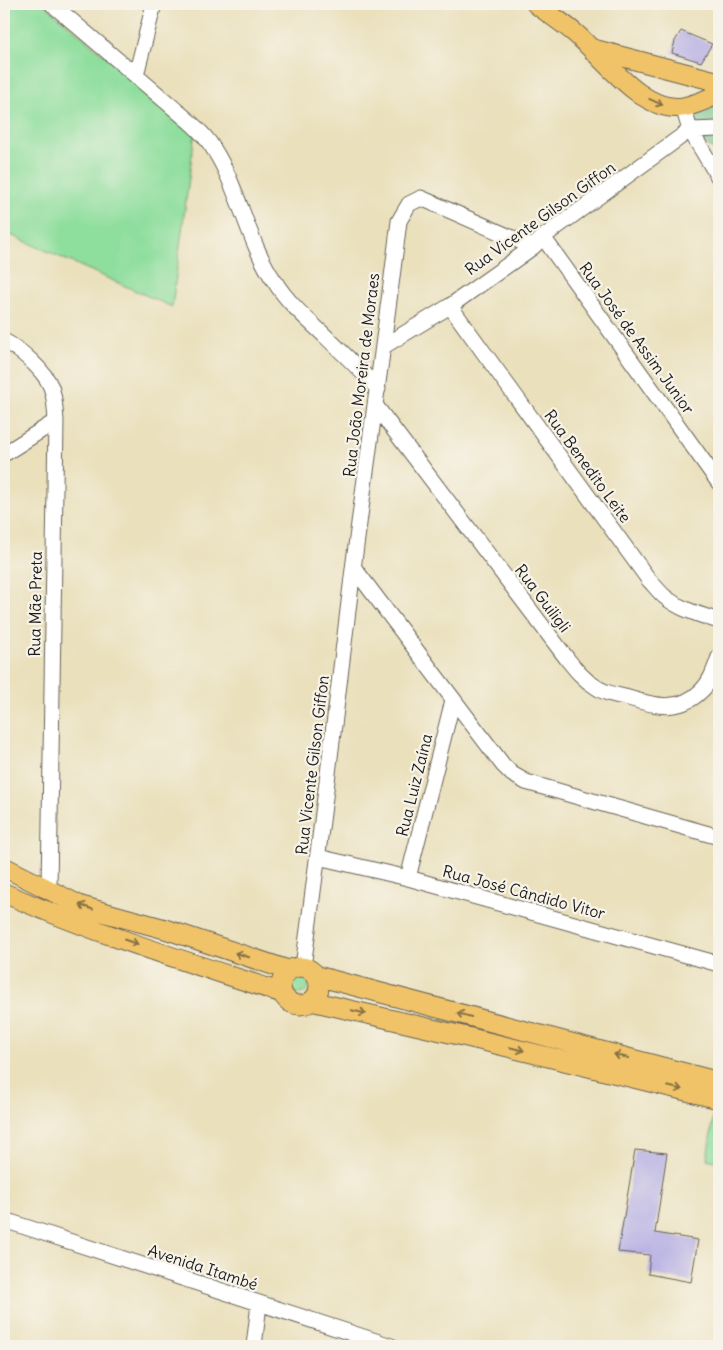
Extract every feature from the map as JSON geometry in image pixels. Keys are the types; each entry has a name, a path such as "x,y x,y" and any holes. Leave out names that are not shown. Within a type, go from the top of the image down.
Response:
{"main road":[{"path":"536,4 574,32 635,90 652,101 664,106 683,107 719,94"},
{"path":"592,48 719,82"},
{"path":"635,90 632,80 633,75 637,67 643,62"},
{"path":"683,107 692,97 694,90 689,74"},
{"path":"4,866 82,906 303,971 719,1082"},
{"path":"4,893 102,933 282,993 291,1003 297,1005 311,1001 318,991 303,971"},
{"path":"282,993 281,980 303,971"},
{"path":"311,1001 719,1099"}],"street":[{"path":"52,4 204,136 214,148 232,185 260,257 274,282 303,316 378,389"},
{"path":"136,75 154,4"},
{"path":"683,107 690,130 719,178"},
{"path":"690,130 719,129"},
{"name":"Rua Vicente Gilson Giffon","path":"384,346 450,306 690,130"},
{"name":"Rua João Moreira de Moraes","path":"354,568 399,221 409,204 421,198 538,242"},
{"name":"Rua José de Assim Junior","path":"538,242 719,483"},
{"name":"Rua Benedito Leite","path":"450,306 649,580 665,597 677,605 719,622"},
{"name":"Rua Mãe Preta","path":"4,341 24,355 46,377 51,387 56,421 49,890"},
{"name":"Rua Guiligli","path":"376,405 568,660 588,682 605,692 655,706 672,706 689,700 702,691 719,657"},
{"path":"4,454 56,421"},
{"path":"354,568 502,765 512,774 526,782 719,837"},
{"name":"Rua Vicente Gilson Giffon","path":"303,971 354,568"},
{"name":"Rua Luiz Zaína","path":"408,878 453,700"},
{"name":"Rua José Cândido Vitor","path":"318,856 408,878 719,964"},
{"name":"Avenida Itambé","path":"4,1220 374,1344 391,1346"},
{"path":"254,1346 259,1304"}],"green space":[{"path":"4,4 44,4 195,132 172,307 4,232"},
{"path":"719,99 719,149 716,151 705,144 694,119 699,107"},
{"path":"296,976 304,976 309,981 307,992 296,994 291,989 291,981"},
{"path":"714,1112 719,1114 719,1162 707,1159"}],"building":[{"path":"681,31 712,44 701,62 672,53 675,41"},
{"path":"635,1150 667,1153 655,1233 698,1240 691,1282 648,1274 650,1255 618,1252"}]}
